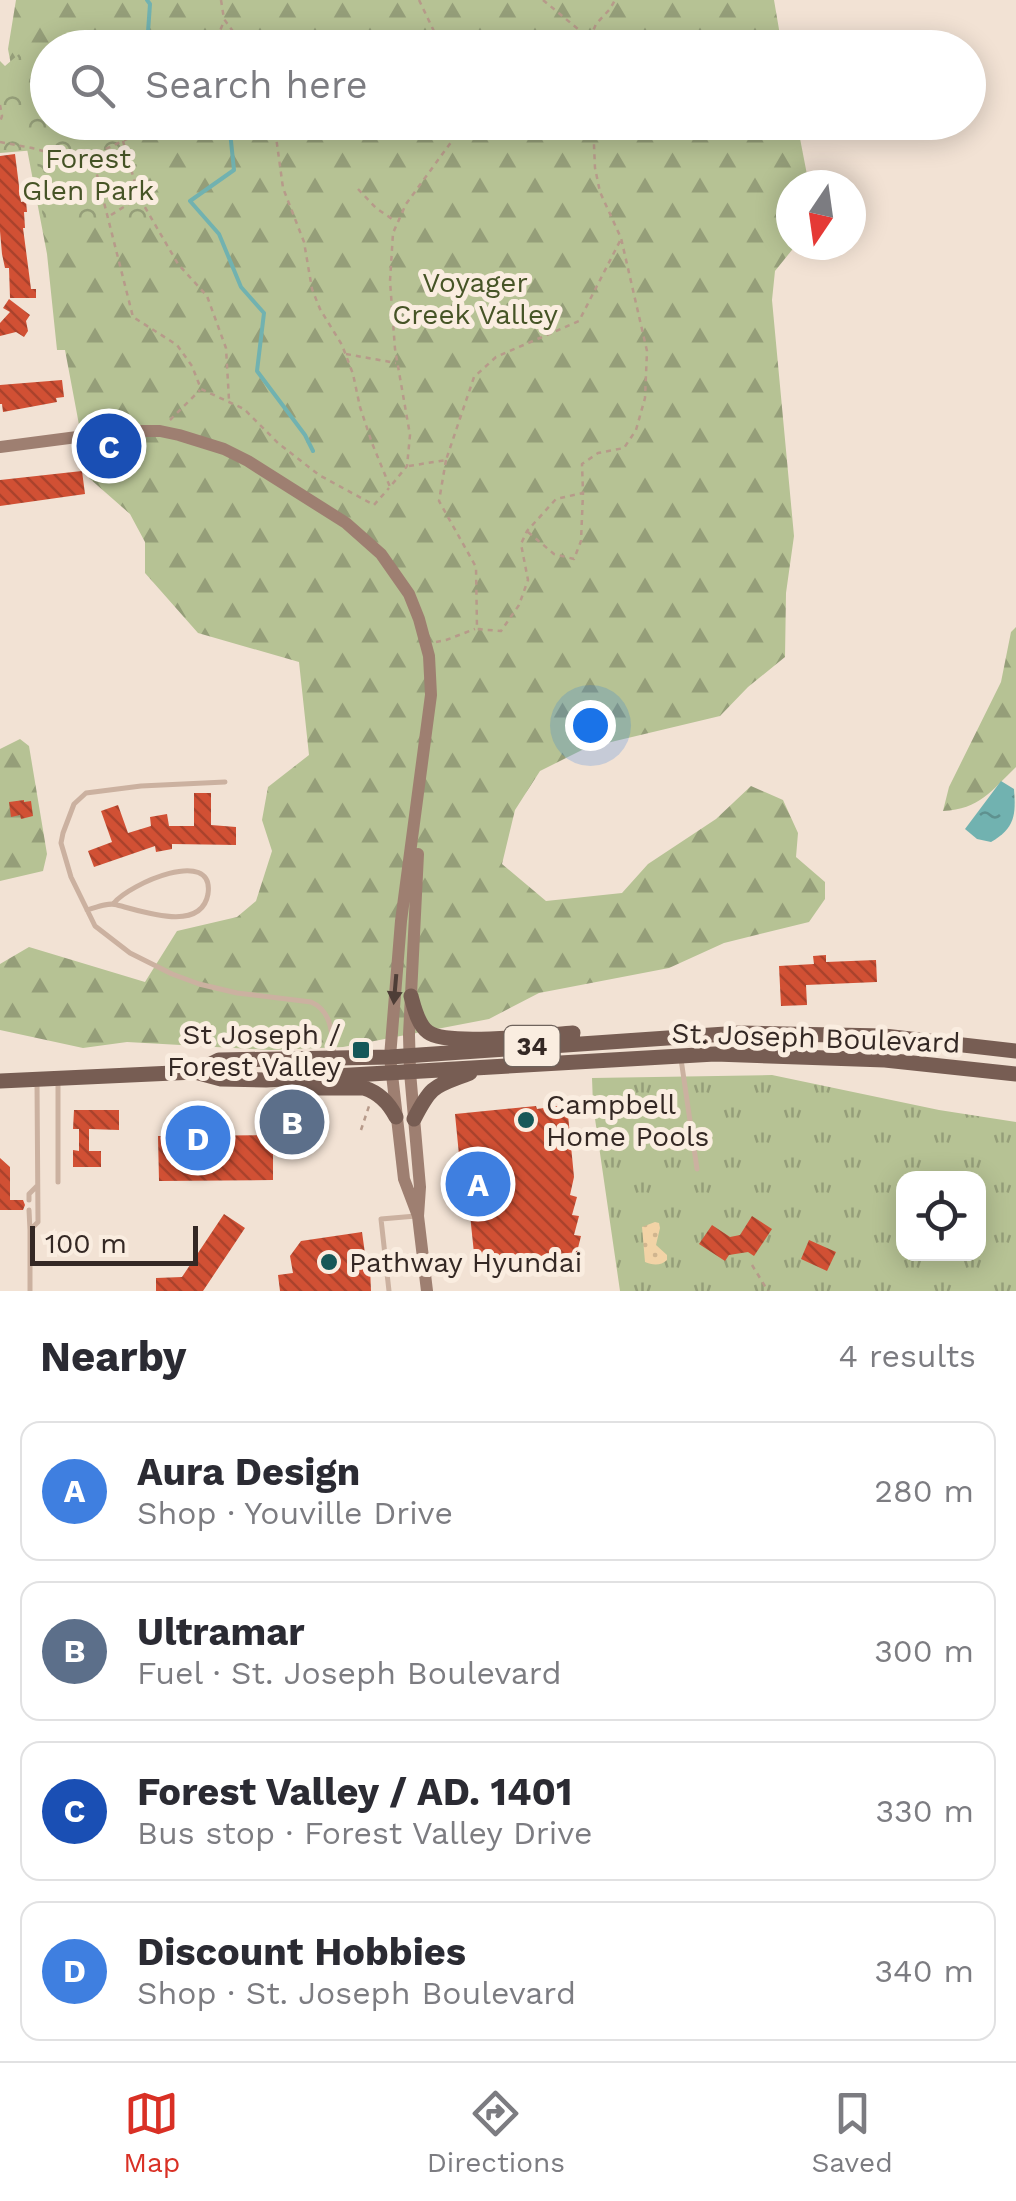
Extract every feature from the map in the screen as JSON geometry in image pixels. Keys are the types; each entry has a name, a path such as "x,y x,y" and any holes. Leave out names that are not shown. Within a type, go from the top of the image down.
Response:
{"main road":[{"path":"411,996 428,1033 450,1040 714,1026 740,1033"},
{"name":"St. Joseph Boulevard","path":"195,1072 218,1060 390,1057 740,1033 884,1036 1016,1051"},
{"name":"St. Joseph Boulevard","path":"0,1081 195,1072 221,1079 266,1080 715,1054 885,1060 1016,1074"},
{"path":"414,1119 436,1086 487,1067"},
{"path":"266,1080 288,1088 364,1088 378,1094 396,1117"}],"street":[{"path":"0,447 123,430 160,431 224,449 346,523 367,540 409,594 426,643 431,695 402,921 390,1057 404,1179 418,1216"},
{"path":"418,806 409,1055 420,1187 418,1216 427,1291"}],"lane":[{"path":"225,782 86,793 74,804 62,843 70,877 95,926 130,953 199,984 319,1006 330,1024 334,1058"},
{"path":"87,910 114,903 147,914 185,916 202,906 207,898 206,882 195,872 177,870 139,885 114,903"},
{"path":"884,1036 885,1060"},
{"path":"680,1056 697,1170"},
{"path":"58,1078 58,1182"},
{"path":"30,1230 38,1222 37,1080"},
{"path":"29,1200 29,1194 39,1184"},
{"path":"29,1210 30,1291"},
{"path":"389,1291 381,1219 418,1216"}],"path":[{"path":"221,0 224,19 232,30"},
{"path":"419,0 433,30"},
{"path":"544,0 579,30"},
{"path":"604,0 610,9"},
{"path":"594,30 615,0"},
{"path":"220,30 224,19"},
{"path":"0,105 0,122"},
{"path":"0,142 84,159 123,140 139,197 178,264 206,296 226,348 229,402"},
{"path":"276,140 283,188 304,242 312,289 354,374 360,406 390,487"},
{"path":"92,155 133,318 177,345 192,366 201,389 244,409 278,443 319,475 374,505 408,466 410,435 397,363 390,281 393,232 406,204 454,140"},
{"path":"527,531 554,554 574,558 581,542 582,464 598,452 624,448 636,430 645,398 646,351 622,238 600,192 594,168 593,140"},
{"path":"358,189 396,222"},
{"path":"109,216 139,197"},
{"path":"477,629 476,566 440,501 446,460 474,377 496,358 579,321 622,238"},
{"path":"346,354 397,363"},
{"path":"160,431 201,389"},
{"path":"408,466 446,460"},
{"path":"426,643 477,629 501,631 519,605 528,580 521,544 527,531 556,498 583,492"},
{"path":"361,1130 374,1098"},
{"path":"752,1266 768,1291"}],"green space":[{"name":"Voyager Creek Valley","path":"16,0 774,0 779,30 30,30 30,140 800,140 806,170 776,170 776,260 784,260 775,271 772,300 794,536 786,593 785,657 720,716 586,748 540,771 515,810 502,864 546,901 622,893 648,864 716,819 751,786 783,800 798,833 796,857 825,882 825,899 809,922 724,943 669,968 539,993 489,1019 343,1047 271,1050 127,1042 83,1048 0,1030 0,964 29,947 145,982 177,931 237,917 256,901 272,851 262,820 268,787 309,755 299,662 198,633 145,573 145,542 130,514 89,478 65,350 57,350 47,254 8,49"},
{"name":"Forest Glen Park","path":"25,49 30,51 30,140 128,140 154,219 44,231 36,150 0,153 0,61 5,66"},
{"path":"1016,627 1016,767 976,803 943,811 949,787 1001,682 1011,632"},
{"path":"20,739 29,746 47,854 43,871 0,881 0,749"},
{"path":"772,1075 1016,1122 1016,1291 620,1291 592,1078"}],"sand":[{"path":"655,1222 660,1228 656,1245 667,1255 667,1260 656,1264 645,1262 642,1227"}],"water":[{"path":"1001,781 1014,789 1012,820 991,842 977,839 965,829"}],"building":[{"path":"15,154 21,202 26,201 23,228 31,289 36,289 36,298 10,298 9,268 5,268 2,254 0,156"},
{"path":"9,299 30,315 24,337 16,332 0,336 0,323 10,312 3,308"},
{"path":"62,380 64,397 56,398 57,402 3,412 0,385"},
{"path":"82,471 85,494 0,506 0,480"},
{"path":"194,793 211,793 211,825 236,827 236,845 172,844 172,849 156,852 155,846 94,867 88,851 112,842 101,811 118,805 128,833 151,826 150,817 167,814 169,826 194,826"},
{"path":"31,801 33,816 11,817 9,802"},
{"path":"826,955 826,962 876,960 877,982 806,985 807,1005 781,1006 779,966 814,964 813,956"},
{"path":"557,1106 568,1115 574,1177 570,1195 577,1197 572,1215 579,1216 574,1235 581,1236 577,1252 475,1263 469,1205 464,1206 455,1114"},
{"path":"298,1108 300,1146 273,1147 273,1180 159,1181 158,1136 286,1135 285,1109"},
{"path":"74,1110 119,1110 119,1130 89,1129 89,1151 101,1151 101,1167 73,1167 73,1150 79,1151 79,1129 73,1129"},
{"path":"0,1158 10,1167 10,1200 23,1200 23,1210 0,1210"},
{"path":"224,1214 245,1228 203,1291 156,1291 156,1278 182,1277"},
{"path":"752,1216 772,1229 754,1256 748,1252 729,1255 725,1261 699,1244 712,1225 730,1237 740,1235"},
{"name":"Pathway Hyundai","path":"362,1232 371,1291 280,1291 278,1275 293,1273 290,1256 301,1241"},
{"path":"809,1240 836,1252 827,1271 801,1259"}],"waterway":[{"path":"147,0 148,30"},
{"path":"231,140 234,170 190,201 219,234 241,287 264,313 257,371 313,451"}],"place":[{"name":"Forest Valley / AD. 1401","path":"109,446"},
{"name":"St Joseph / Forest Valley","path":"361,1050"},
{"name":"Campbell Home Pools","path":"526,1120"},
{"name":"Ultramar","path":"292,1122"},
{"name":"Discount Hobbies","path":"198,1138"},
{"name":"Aura Design","path":"478,1184"},
{"name":"Pathway Hyundai","path":"329,1262"}]}
